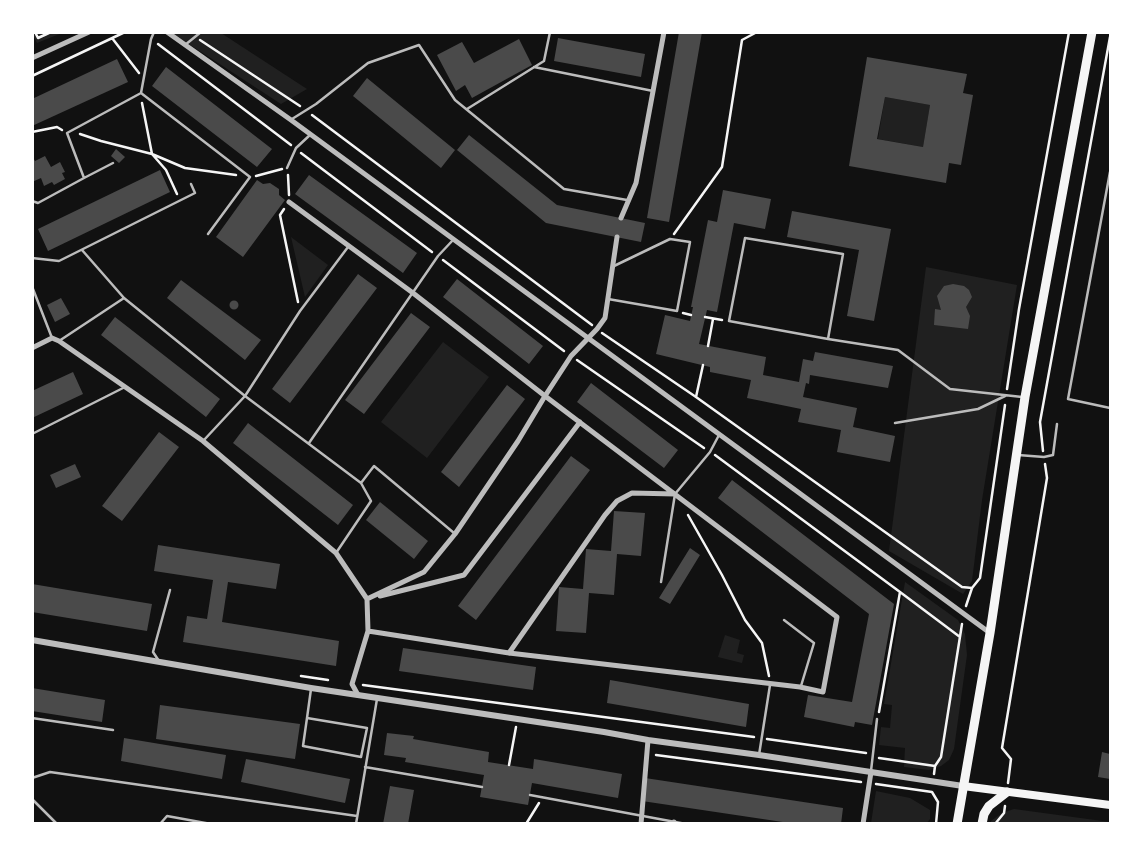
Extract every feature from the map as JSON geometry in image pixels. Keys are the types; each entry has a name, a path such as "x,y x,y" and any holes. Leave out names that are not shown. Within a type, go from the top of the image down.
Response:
{"main road":[{"path":"957,824 990,633 1025,397 1092,32"},
{"path":"963,786 1110,805"},
{"path":"982,824 988,806 1007,792"}],"street":[{"path":"32,58 88,32"},
{"path":"167,32 311,134 990,633"},
{"path":"621,218 636,183 664,32"},
{"path":"289,202 414,292 546,396 837,617 823,692 509,653 368,631"},
{"path":"367,599 424,572 455,534 518,441 571,356 598,329 605,318 618,237"},
{"path":"32,348 52,338 59,342 203,441 336,554 367,599 368,631 352,684 358,695"},
{"path":"367,599 464,575 580,422"},
{"path":"509,653 605,515 617,501 632,493 675,494"},
{"path":"32,640 311,688 963,786"},
{"path":"641,824 648,740"},
{"path":"863,824 871,772"}],"lane":[{"path":"140,93 154,32"},
{"path":"185,45 201,32"},
{"path":"467,109 544,61 550,32"},
{"path":"291,120 316,104 368,62 419,45 455,100 564,189 628,201"},
{"path":"534,67 653,90"},
{"path":"84,178 67,133 140,93"},
{"path":"140,93 250,177 208,234"},
{"path":"287,168 296,148 311,134"},
{"path":"32,201 38,203 113,163"},
{"path":"1110,172 1068,399 1110,408"},
{"path":"32,258 59,261 195,192 191,184"},
{"path":"828,339 844,254 745,238 729,321 828,339 898,350 950,389 1025,397"},
{"path":"309,443 438,256 454,239"},
{"path":"608,299 678,311 690,242 670,239 614,266"},
{"path":"203,441 245,396 300,311 349,246"},
{"path":"82,250 124,298 245,396 362,483 371,501 336,554"},
{"path":"33,288 52,338"},
{"path":"59,342 124,298"},
{"path":"32,434 125,387"},
{"path":"895,422 978,409 1006,396"},
{"path":"1016,455 1044,458 1052,455 1057,424"},
{"path":"661,582 675,494 710,452 719,434"},
{"path":"362,483 374,466 455,534"},
{"path":"159,662 153,652 170,590"},
{"path":"784,620 814,643 800,688"},
{"path":"758,755 770,685"},
{"path":"307,718 367,728 361,757 303,746 311,688"},
{"path":"356,824 377,698"},
{"path":"32,718 113,730"},
{"path":"871,772 878,718"},
{"path":"366,767 482,787"},
{"path":"32,778 50,772 357,816"},
{"path":"530,795 686,824"},
{"path":"32,799 57,824"},
{"path":"160,824 167,816 211,824"}],"path":[{"path":"35,32 38,38 51,32"},
{"path":"32,76 125,32"},
{"path":"670,239 722,167 742,40 757,32"},
{"path":"935,824 938,802 932,792 935,766 941,757 964,614 972,588 980,578 1019,309 1069,32"},
{"path":"195,37 306,110 598,329 962,588 972,588"},
{"path":"112,38 139,74"},
{"path":"140,93 152,154 166,170 177,195 173,203"},
{"path":"32,132 57,127 67,133"},
{"path":"71,130 101,141 152,154 185,168 250,177 287,168 289,202 280,215 300,311"},
{"path":"705,317 729,321"},
{"path":"708,346 713,319"},
{"path":"696,397 704,365"},
{"path":"675,494 722,575 745,620 762,643 770,685"},
{"path":"900,592 960,637"},
{"path":"296,675 333,681"},
{"path":"352,684 761,738 935,766"},
{"path":"509,765 518,719"},
{"path":"647,754 932,792"},
{"path":"526,824 543,797"}],"shaded area":[{"path":"32,33 62,33 37,43"},
{"path":"172,33 221,33 307,89 281,104"},
{"path":"885,97 930,105 923,147 878,139"},
{"path":"291,237 328,265 305,297"},
{"path":"926,267 1017,285 982,500 972,581 963,594 889,551"},
{"path":"443,342 489,377 427,458 381,422"},
{"path":"905,582 958,620 965,634 967,655 954,749 949,760 941,766 929,770 904,767 905,748 879,745 881,727 890,728 892,705 884,704"},
{"path":"725,635 740,640 737,653 744,655 742,663 718,657"},
{"path":"876,791 910,798 930,810 930,819 927,823 871,823"},
{"path":"1014,809 1110,822 1110,824 991,824 991,821 1002,813"}],"building":[{"path":"679,32 702,32 669,222 647,218"},
{"path":"558,38 645,54 641,77 554,61"},
{"path":"519,39 532,65 472,98 465,85 456,91 437,55 462,42 474,63"},
{"path":"867,57 967,74 963,93 973,95 961,165 949,163 946,183 849,166","holes":["885,97 930,105 923,147 877,139"]},
{"path":"117,59 128,82 32,126 32,99"},
{"path":"166,67 272,149 257,167 152,86"},
{"path":"367,78 455,150 441,168 353,96"},
{"path":"469,135 557,205 645,223 641,242 546,223 457,150"},
{"path":"116,149 125,157 119,163 111,156"},
{"path":"32,156 35,161 45,156 51,167 60,162 65,172 62,173 65,179 54,185 52,182 44,186 41,178 32,182"},
{"path":"160,170 170,192 48,251 38,229"},
{"path":"309,175 417,253 403,273 295,194"},
{"path":"257,180 263,184 270,183 279,189 279,195 285,200 243,257 216,237"},
{"path":"723,190 771,199 765,229 734,223 717,312 707,310 699,344 766,357 763,375 799,382 803,359 813,361 815,352 893,366 888,388 810,375 809,384 806,383 803,397 857,408 853,427 895,436 890,462 837,452 841,430 798,422 801,409 747,398 751,380 710,372 710,367 656,354 665,315 690,321 708,220 717,222"},
{"path":"792,211 891,229 874,321 847,316 859,250 787,237"},
{"path":"358,274 377,288 290,403 272,389"},
{"path":"457,279 543,346 529,364 443,297"},
{"path":"181,280 261,340 245,360 167,298"},
{"path":"953,284 964,286 969,290 972,297 966,307 970,316 968,329 934,325 935,309 941,310 937,296 944,286"},
{"path":"61,298 70,314 55,322 47,305"},
{"path":"234,300 239,305 234,310 229,305"},
{"path":"411,313 430,327 364,414 345,400"},
{"path":"115,317 220,399 206,417 101,335"},
{"path":"73,372 83,394 32,418 32,391"},
{"path":"591,383 678,450 664,468 577,402"},
{"path":"507,385 525,399 459,487 441,472"},
{"path":"248,423 353,505 338,525 233,443"},
{"path":"159,432 179,447 122,521 102,506"},
{"path":"571,456 590,470 476,620 458,606"},
{"path":"75,464 81,477 56,488 50,475"},
{"path":"732,480 894,604 872,725 855,722 854,727 804,717 808,695 852,702 869,614 718,498"},
{"path":"380,502 428,541 414,559 366,520"},
{"path":"614,511 645,513 641,556 617,554 614,595 589,593 586,633 556,631 559,587 583,589 586,549 611,551"},
{"path":"158,545 280,564 276,589 228,582 222,622 339,641 336,666 183,642 187,616 207,619 213,580 154,571"},
{"path":"690,548 700,555 670,604 659,598"},
{"path":"32,584 152,604 147,631 32,612"},
{"path":"403,648 536,667 533,690 399,671"},
{"path":"610,680 749,704 746,727 607,703"},
{"path":"32,688 105,700 102,722 32,711"},
{"path":"160,705 300,724 295,759 156,739"},
{"path":"387,733 414,736 413,739 489,752 488,762 533,769 534,759 622,774 618,798 532,783 528,805 480,797 484,775 405,762 406,758 384,755"},
{"path":"124,738 226,755 222,779 121,761"},
{"path":"1102,752 1110,754 1110,779 1098,777"},
{"path":"246,759 350,779 345,803 241,782"},
{"path":"645,778 843,808 841,824 796,824 642,801"},
{"path":"390,786 414,790 408,824 383,824"}]}
